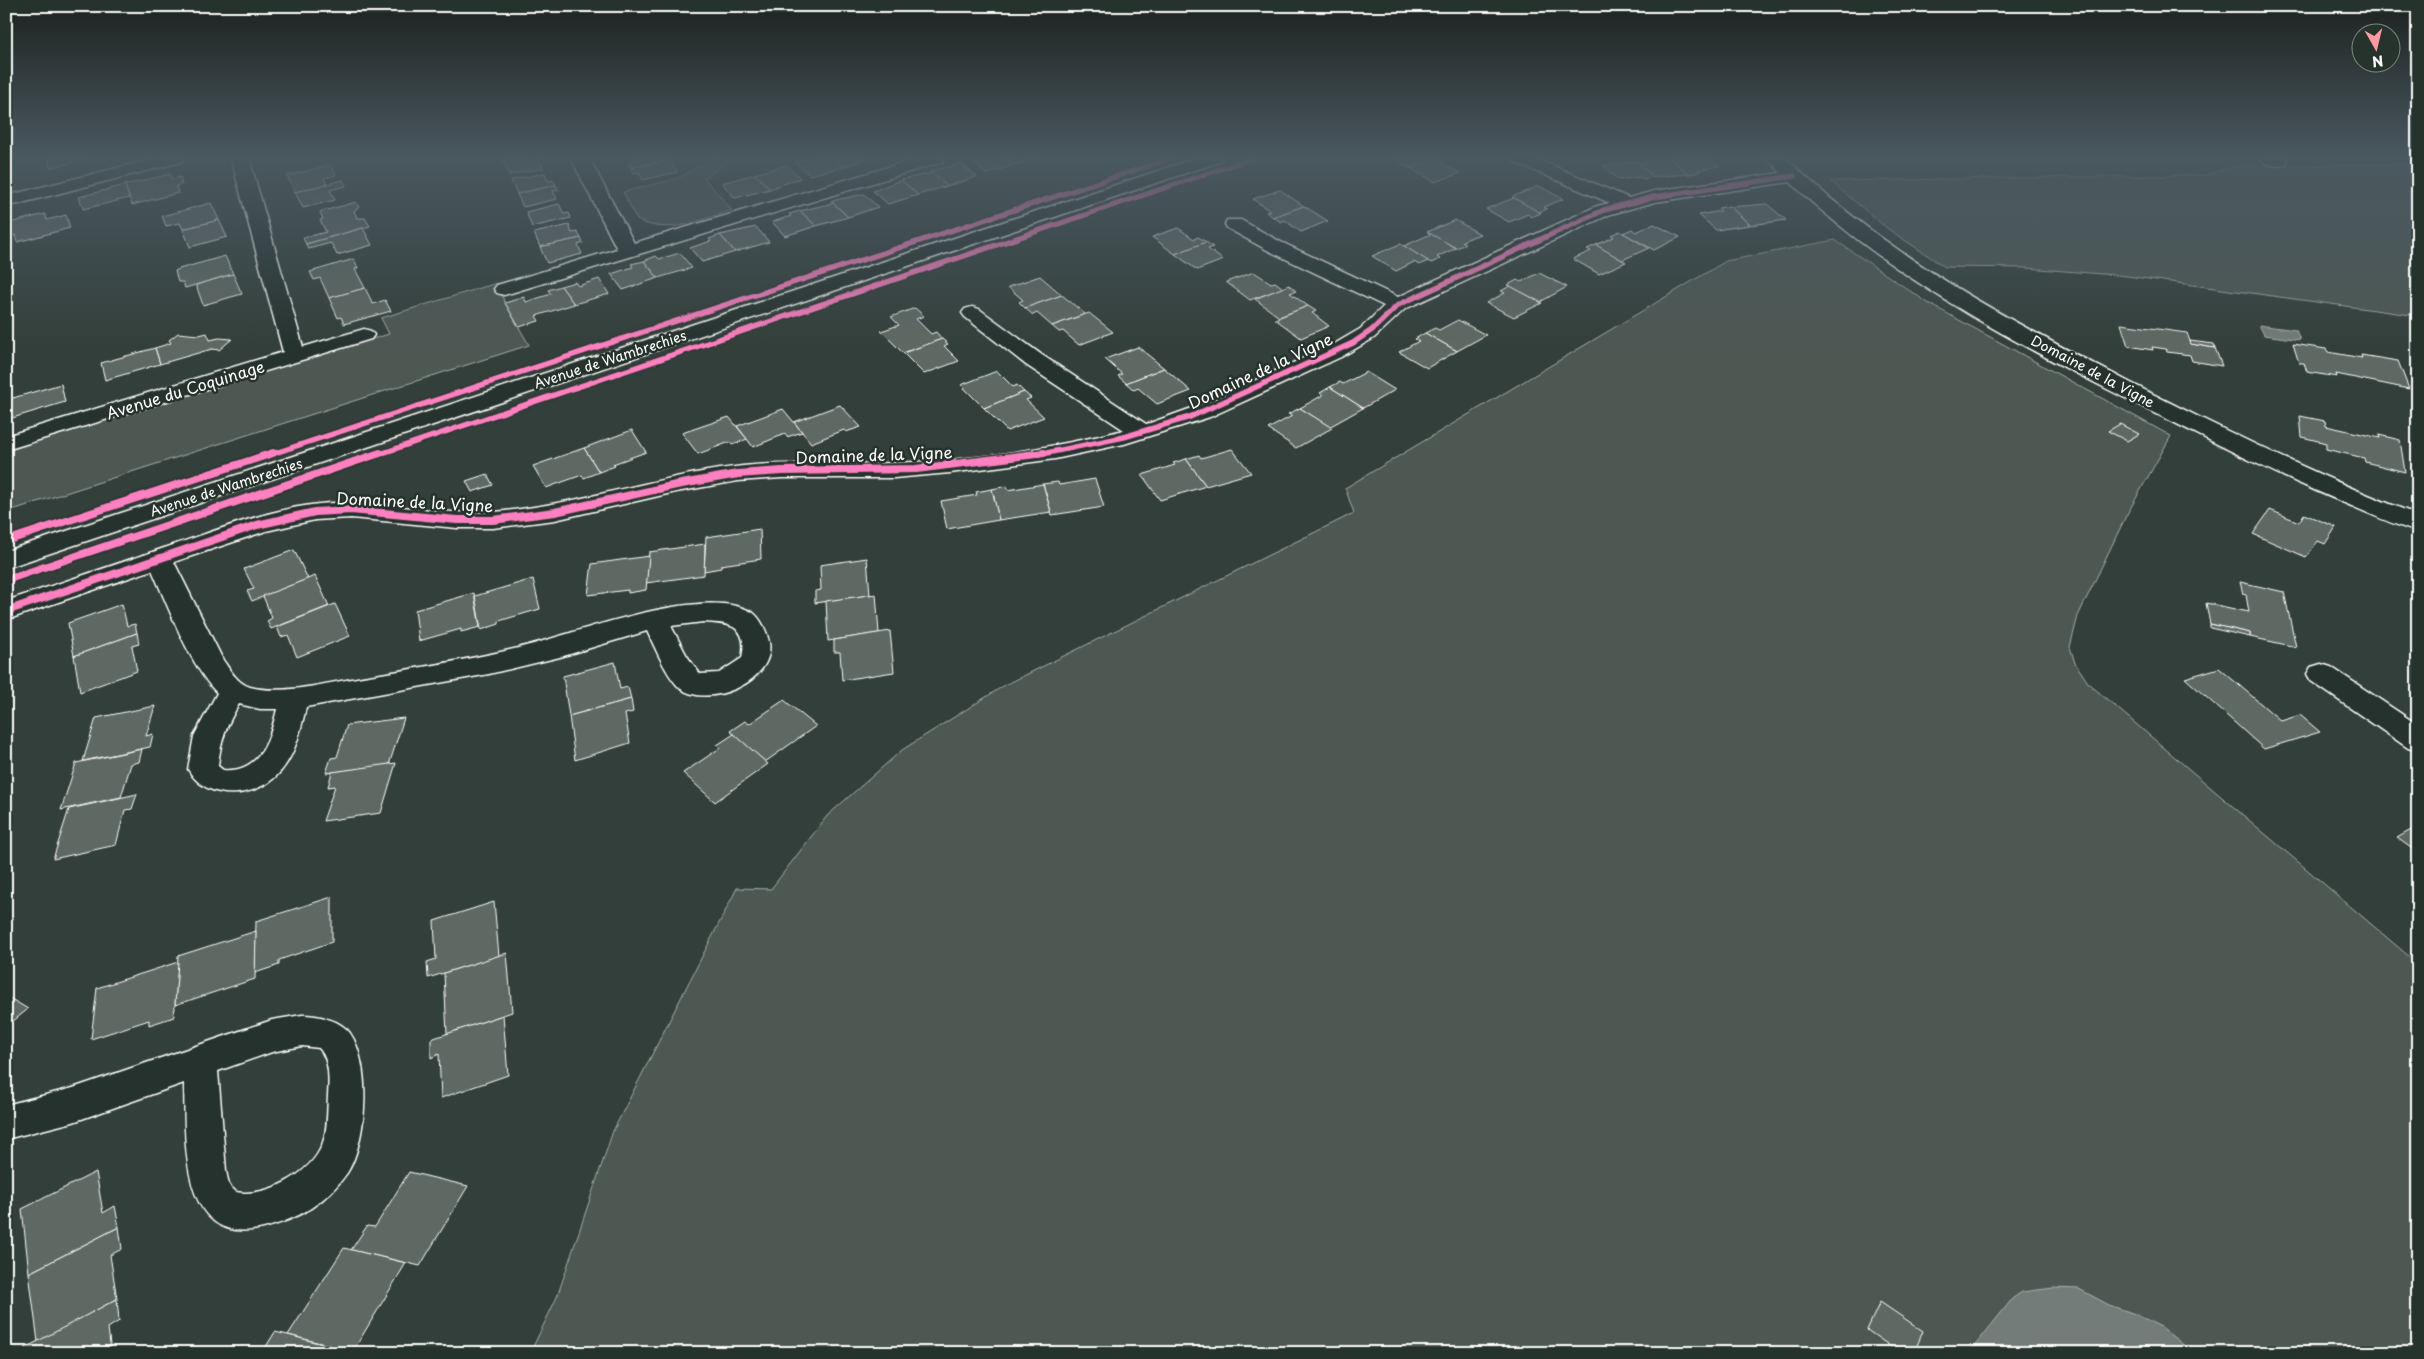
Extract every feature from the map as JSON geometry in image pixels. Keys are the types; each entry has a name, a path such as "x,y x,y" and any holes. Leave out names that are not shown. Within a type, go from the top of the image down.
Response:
{"street":[{"path":"258,221 295,356"},
{"path":"613,221 628,251"},
{"path":"504,289 726,221"},
{"name":"Avenue de Wambrechies","path":"6,560 1023,221"},
{"name":"Domaine de la Vigne","path":"6,611 257,525 286,516 311,512 350,510 462,521 518,518 572,509 674,484 740,473 793,470 914,470 954,466 1033,454 1143,432 1201,413 1346,346 1362,337 1398,305 1578,221"},
{"name":"Domaine de la Vigne","path":"1845,221 1876,245 2018,332 2223,439 2297,474 2418,524"},
{"path":"1234,224 1283,250 1398,305"},
{"path":"972,313 1034,360 1143,432"},
{"name":"Avenue du Coquinage","path":"6,443 364,335"},
{"path":"159,558 216,674 233,691 268,699 294,698 506,661 655,621"},
{"path":"2321,674 2418,740"},
{"path":"233,691 209,730 204,745 203,769 208,777 228,782 256,776 276,758 294,698"},
{"path":"6,1122 74,1105 200,1061 272,1036 299,1029 317,1031 333,1038 342,1051 346,1066 346,1090 339,1151 327,1170 312,1187 282,1203 244,1214 225,1208 214,1196 208,1175 200,1061"}],"shaded area":[{"path":"640,221 698,221 673,227 649,225"},
{"path":"1879,221 2418,221 2418,316 2127,276 2027,268 1945,267"},
{"path":"1835,240 1928,303 2171,436 2126,516 2078,616 2070,647 2075,663 2089,684 2418,964 2418,1353 530,1353 557,1297 613,1131 737,888 771,889 827,816 902,750 1005,685 1354,513 1345,488 1726,261"},
{"path":"497,283 505,303 529,345 6,512 6,450 389,334 381,318"},
{"path":"2259,325 2296,330 2300,340 2264,335"},
{"path":"2053,1288 2079,1289 2109,1305 2135,1314 2159,1326 2194,1353 1969,1353 2013,1298 2022,1292"}],"building":[{"path":"16,221 68,221 70,228 17,242 15,235 6,237 6,224"},
{"path":"164,221 213,221 183,229 180,223 166,226"},
{"path":"220,221 227,237 190,247 183,229"},
{"path":"321,221 367,221 370,226 306,244 303,238 326,232"},
{"path":"530,221 556,221 532,227"},
{"path":"811,221 832,221 816,226"},
{"path":"811,221 816,226 785,236 772,222"},
{"path":"1286,221 1327,221 1301,232"},
{"path":"1452,221 1458,221 1480,234 1462,241 1466,244 1456,248 1427,232"},
{"path":"1706,221 1746,221 1750,225 1716,230"},
{"path":"1747,221 1776,221 1751,225"},
{"path":"1654,224 1680,237 1654,250 1623,233 1632,229 1636,232"},
{"path":"569,225 572,233 577,232 581,238 540,247 534,233"},
{"path":"756,227 769,242 735,252 720,235"},
{"path":"363,228 372,245 337,255 331,243 308,249 306,244"},
{"path":"1178,228 1194,239 1198,237 1206,242 1175,254 1152,237"},
{"path":"1620,231 1649,248 1622,260 1596,245 1614,237 1611,235"},
{"path":"1431,234 1456,248 1437,257 1440,259 1431,263 1404,246"},
{"path":"720,235 735,252 702,262 690,248 711,241 709,239"},
{"path":"581,238 583,243 578,245 582,254 547,263 540,247"},
{"path":"1206,242 1213,247 1208,249 1223,260 1197,270 1175,254"},
{"path":"1400,244 1428,261 1419,265 1414,262 1396,271 1372,256"},
{"path":"1596,245 1626,262 1599,274 1573,259 1591,251 1587,249"},
{"path":"680,253 692,268 658,278 644,261 656,256 659,259"},
{"path":"225,256 233,274 185,288 183,282 178,282 175,271"},
{"path":"354,259 358,268 355,269 365,288 329,298 320,278 314,280 310,272"},
{"path":"644,261 658,278 623,290 611,274 633,267 631,264"},
{"path":"1254,272 1283,288 1250,300 1226,282"},
{"path":"1539,273 1567,287 1540,302 1508,285 1517,280 1521,282"},
{"path":"233,274 242,294 203,305 196,285"},
{"path":"1040,276 1062,295 1025,308 1019,302 1023,300 1008,287"},
{"path":"599,279 609,294 574,304 561,286 575,282 578,286"},
{"path":"1289,285 1296,291 1290,293 1308,306 1279,317 1255,299"},
{"path":"561,286 574,304 536,316 539,321 519,327 505,303 524,297 526,302 551,294 548,290"},
{"path":"1510,286 1542,303 1514,317 1486,303 1505,293 1501,291"},
{"path":"365,288 373,304 385,300 391,311 344,324 341,317 338,318 329,298"},
{"path":"1062,295 1085,314 1052,326 1037,313 1033,315 1025,308"},
{"path":"1308,306 1316,311 1312,313 1329,326 1301,338 1275,319"},
{"path":"915,308 924,316 916,319 931,334 936,332 942,339 903,353 881,331 899,325 891,317"},
{"path":"1089,313 1113,332 1079,345 1063,331 1059,332 1052,326"},
{"path":"1458,320 1486,335 1457,351 1425,333 1435,328 1439,330"},
{"path":"2121,324 2187,333 2191,344 2215,348 2222,366 2192,361 2190,355 2167,352 2166,349 2152,347 2153,350 2128,346"},
{"path":"178,333 199,335 207,333 210,340 219,338 232,339 219,350 212,349 160,364 155,348 171,343 169,340"},
{"path":"1425,333 1457,351 1427,368 1399,352 1419,341 1415,339"},
{"path":"942,339 948,344 944,346 959,361 924,374 903,353"},
{"path":"2190,341 2214,344 2215,348 2191,344"},
{"path":"2293,344 2326,349 2328,352 2362,358 2361,355 2398,361 2409,389 2336,374 2337,377 2307,372 2304,363 2299,363"},
{"path":"1138,347 1164,368 1126,383 1118,376 1122,374 1105,359"},
{"path":"155,348 160,364 105,380 101,363"},
{"path":"1164,368 1191,391 1157,404 1138,388 1134,390 1126,383"},
{"path":"997,371 1013,387 1017,385 1024,392 984,408 961,385"},
{"path":"1366,372 1395,390 1363,408 1330,387 1340,382 1343,384"},
{"path":"61,384 65,402 9,419 6,400"},
{"path":"1330,387 1363,408 1329,427 1300,408 1323,395 1320,393"},
{"path":"1024,392 1031,398 1026,400 1044,417 1007,431 984,408"},
{"path":"840,405 861,427 846,432 844,430 811,443 794,422"},
{"path":"1300,408 1332,428 1296,448 1268,429 1292,416 1288,414"},
{"path":"783,409 802,432 787,437 785,434 753,447 737,426"},
{"path":"2300,416 2325,421 2326,426 2380,438 2379,435 2400,440 2405,472 2365,462 2364,458 2326,449 2326,443 2302,437"},
{"path":"729,417 747,439 732,445 730,442 698,454 682,433"},
{"path":"2120,424 2139,434 2127,441 2108,431"},
{"path":"632,430 646,452 613,464 615,466 599,472 584,448"},
{"path":"584,448 599,472 584,478 582,475 546,488 533,466"},
{"path":"1232,449 1251,473 1206,486 1186,459 1199,455 1201,458"},
{"path":"1186,459 1206,486 1160,500 1142,475 1175,465 1173,463"},
{"path":"487,474 493,485 472,492 466,481"},
{"path":"1095,479 1104,507 1052,515 1043,484 1058,482 1059,485"},
{"path":"1043,484 1051,512 999,520 992,489 1007,486 1008,490"},
{"path":"992,489 999,520 947,529 941,501 977,495 976,492"},
{"path":"2270,510 2299,522 2304,514 2336,527 2325,544 2318,541 2306,557 2253,534"},
{"path":"760,529 761,559 721,565 721,568 704,571 706,537"},
{"path":"705,544 704,575 646,583 649,552"},
{"path":"294,550 308,579 252,601 247,591 254,589 244,569"},
{"path":"649,556 646,590 628,593 628,590 588,595 592,564"},
{"path":"867,558 870,595 815,603 815,591 821,590 820,565"},
{"path":"315,576 329,606 271,629 267,621 272,618 263,596"},
{"path":"533,579 540,609 499,621 499,624 481,630 475,596"},
{"path":"2240,582 2284,592 2296,647 2250,637 2250,633 2210,624 2206,603 2249,612 2246,595 2243,594"},
{"path":"474,593 480,627 461,632 461,629 419,641 415,610"},
{"path":"876,594 879,633 828,641 826,601"},
{"path":"122,604 127,626 135,624 137,633 74,656 68,623"},
{"path":"335,604 350,636 297,657 288,635 281,637 277,627"},
{"path":"2210,624 2250,633 2250,637 2210,628"},
{"path":"890,631 894,672 842,680 840,652 834,652 834,640"},
{"path":"137,633 139,644 132,646 137,671 80,692 74,656"},
{"path":"615,662 620,689 628,687 631,699 569,716 563,676"},
{"path":"2219,668 2281,721 2300,715 2320,732 2264,749 2185,678"},
{"path":"631,699 633,712 625,714 630,743 575,760 569,716"},
{"path":"784,700 816,726 765,762 730,731 745,721 749,724"},
{"path":"155,706 146,736 153,734 150,747 83,761 96,718"},
{"path":"404,718 389,765 326,773 331,758 337,757 347,725"},
{"path":"734,734 768,764 715,802 683,773 720,748 717,745"},
{"path":"142,749 139,762 131,764 121,797 61,810 76,763"},
{"path":"396,763 381,813 323,821 335,786 328,787 332,772"},
{"path":"137,794 132,809 125,810 116,845 53,859 69,809"},
{"path":"2418,826 2418,853 2397,838"},
{"path":"332,897 332,942 279,960 279,965 255,973 256,921"},
{"path":"494,902 499,956 428,978 427,962 436,959 434,921"},
{"path":"256,931 255,979 175,1005 178,956"},
{"path":"507,953 512,1012 447,1034 444,973"},
{"path":"178,962 174,1017 149,1025 149,1020 91,1039 97,988"},
{"path":"6,996 28,1009 6,1027"},
{"path":"503,1015 508,1075 441,1098 439,1054 431,1058 431,1039"},
{"path":"96,1172 103,1213 115,1206 119,1227 29,1273 22,1209"},
{"path":"409,1172 468,1186 420,1266 351,1250 367,1226 375,1227"},
{"path":"119,1227 122,1249 110,1255 117,1299 38,1342 29,1273"},
{"path":"344,1248 406,1263 353,1351 288,1335"},
{"path":"117,1299 119,1321 108,1328 111,1353 26,1353 25,1348"},
{"path":"1880,1302 1923,1331 1914,1353 1900,1353 1867,1330"},
{"path":"275,1332 349,1351 347,1353 262,1353"}],"cycle path":[{"path":"6,541 979,221"},
{"path":"6,580 1066,221"},
{"path":"6,611 257,525 303,514 351,510 439,519 493,520 555,512 676,485 738,474 805,470 872,471 950,466 1055,452 1124,437 1202,413 1333,353 1353,343 1367,333 1398,305 1578,221"}]}
